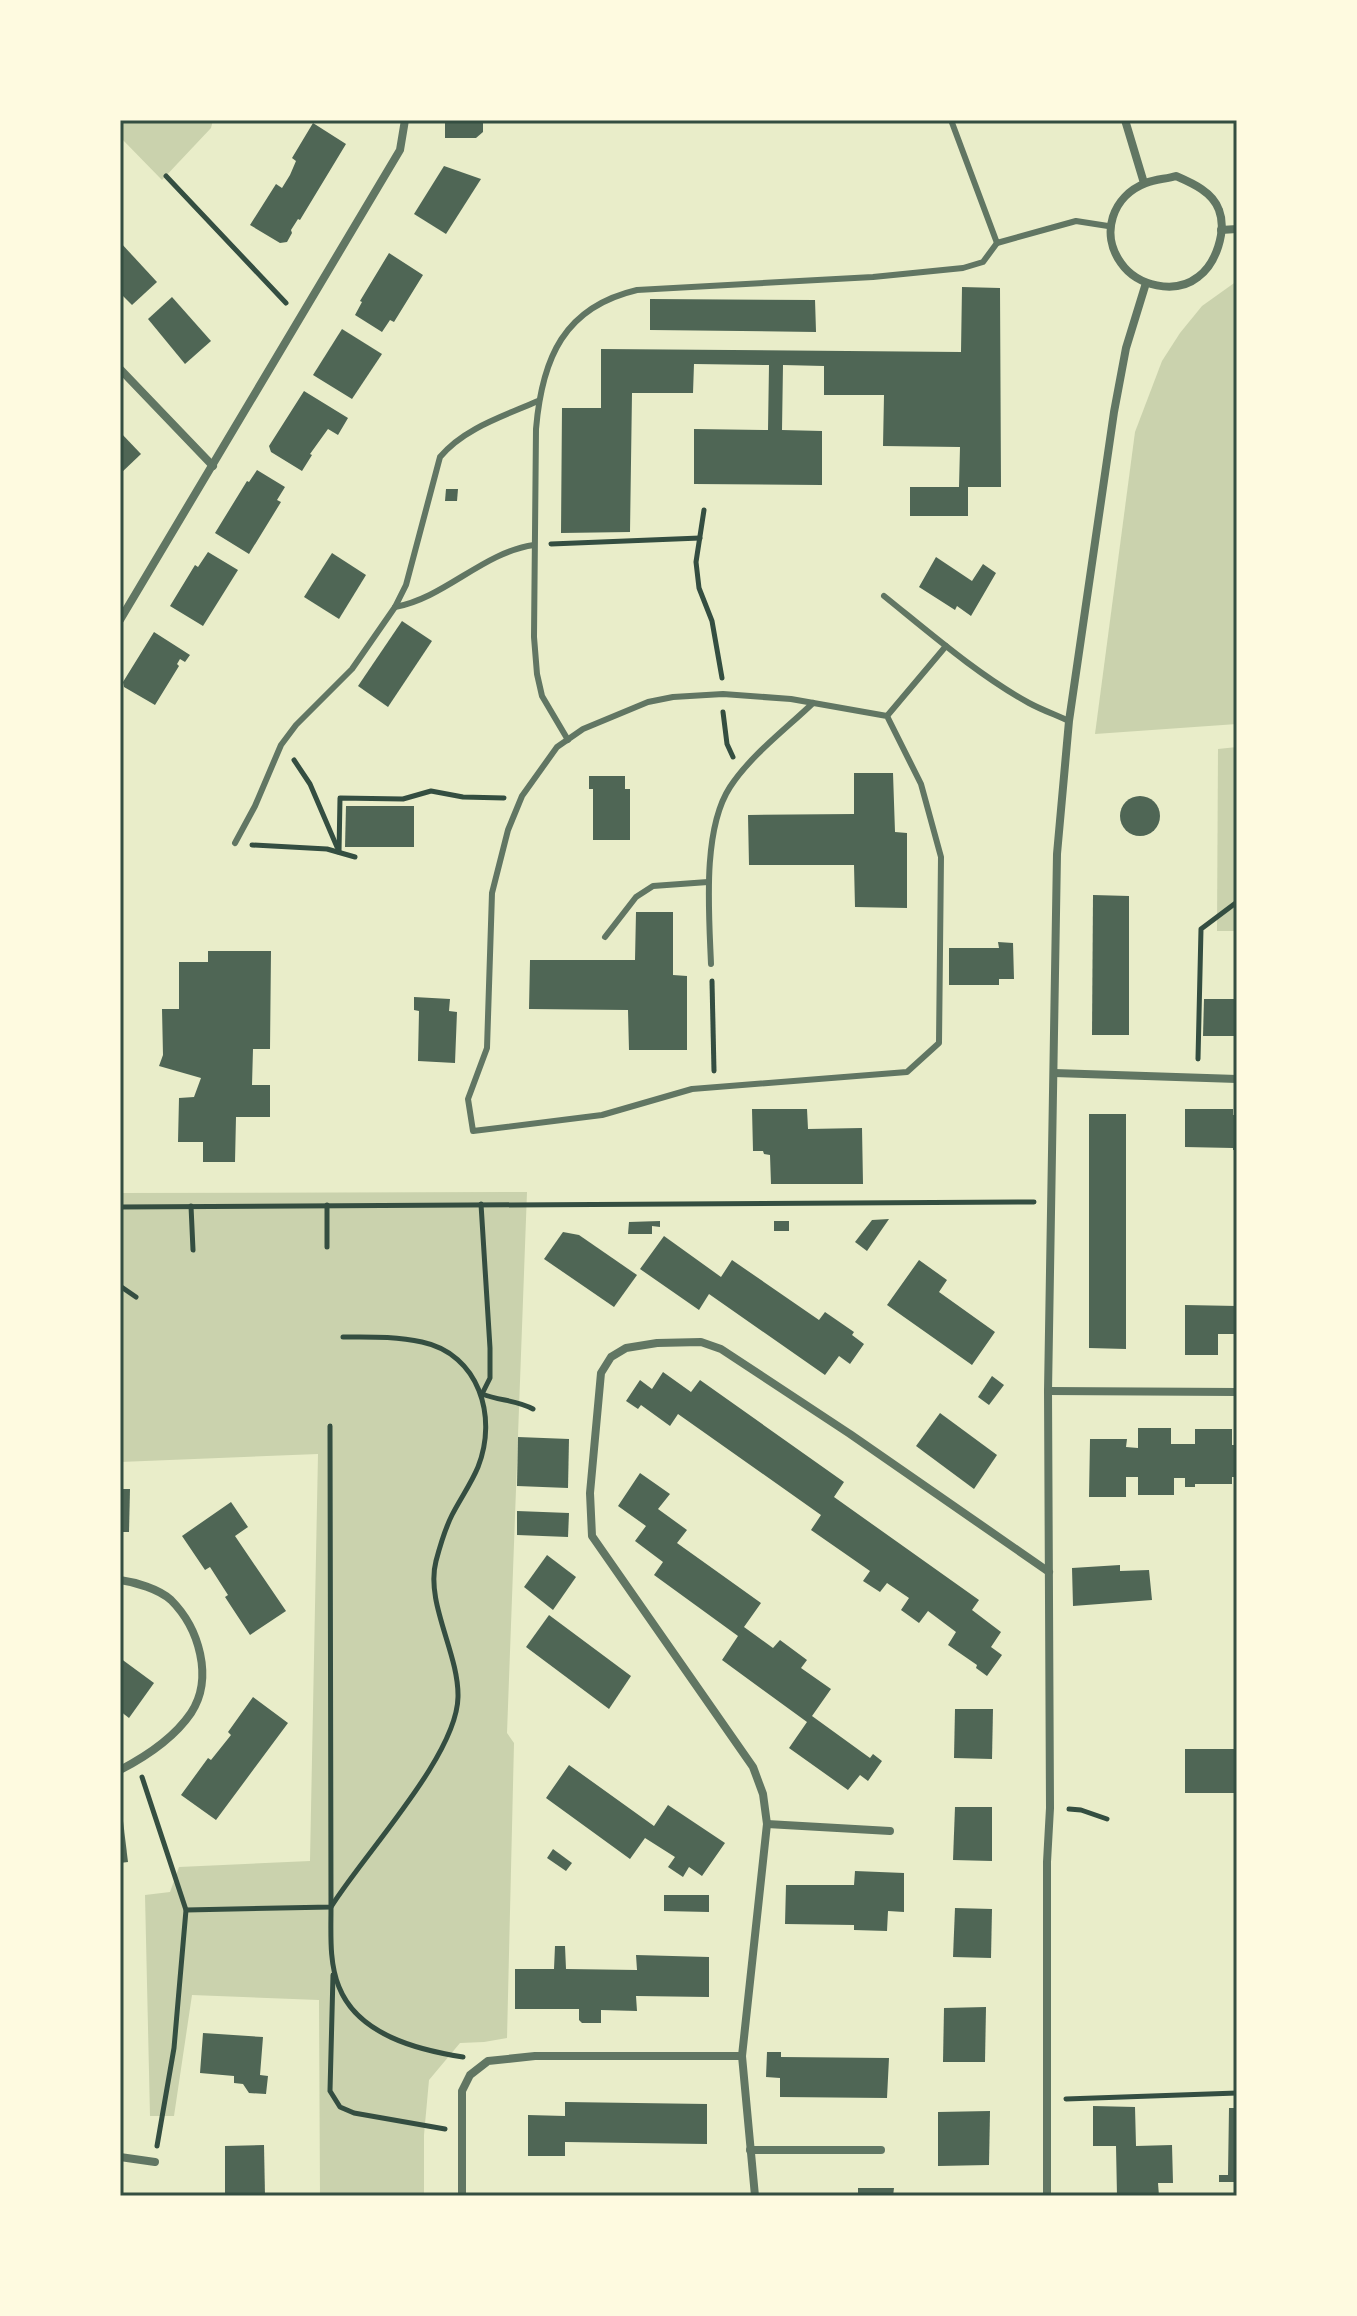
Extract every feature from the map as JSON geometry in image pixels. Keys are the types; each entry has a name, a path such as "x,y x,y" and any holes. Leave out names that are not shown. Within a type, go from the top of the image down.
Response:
{"street":[{"path":"120,620 400,150 405,120"},
{"path":"1125,120 1144,183"},
{"path":"1176,176 1198,186 1219,208 1221,230 1216,253 1198,278 1172,287 1146,283 1127,272 1113,253 1108,226 1121,200 1144,183 1176,176"},
{"path":"1221,230 1237,229"},
{"path":"1047,2196 1047,1862 1050,1808 1048,1391 1057,854 1069,721 1118,384 1146,283"},
{"path":"120,369 213,466"},
{"path":"1054,1073 1237,1079"},
{"path":"755,2196 742,2056 767,1824 763,1794 753,1767 592,1536 590,1493 601,1373 611,1357 626,1348 657,1343 701,1342 721,1349 1049,1572"},
{"path":"1048,1391 1237,1392"},
{"path":"120,1580 133,1582 169,1598 187,1621 201,1652 202,1684 193,1711 172,1736 120,1770"},
{"path":"767,1824 890,1831"},
{"path":"462,2196 462,2091 470,2075 488,2061 535,2056 742,2056"},
{"path":"750,2150 881,2150"},
{"path":"120,2157 155,2162"}],"lane":[{"path":"951,120 997,243"},
{"path":"568,740 542,696 537,674 534,545 538,401 548,366 561,339 576,320 603,300 637,290 873,277 963,268 983,262 997,243 1076,221 1108,226"},
{"path":"235,843 281,745 296,725 352,669 395,607 406,585 440,457 451,443 467,433 538,401"},
{"path":"395,607 414,604 514,548 534,545"},
{"path":"884,596 946,646 1028,703 1069,721"},
{"path":"887,716 946,646"},
{"path":"723,694 813,703 887,716 921,784 941,857 939,1043 907,1072 692,1089 602,1115 473,1131 468,1099 487,1048 492,893 508,830 520,801 557,747 583,729 648,702 673,697 723,694"},
{"path":"711,964 708,882 718,810 742,771 813,703"},
{"path":"605,937 636,897 653,886 708,882"}],"path":[{"path":"166,176 301,318"},
{"path":"704,510 696,562 699,588 712,621 720,659 727,744 742,771"},
{"path":"534,545 700,538"},
{"path":"281,745 310,784 339,852"},
{"path":"339,852 340,798 403,799 431,791 520,801"},
{"path":"235,843 327,849 355,857"},
{"path":"1198,1078 1201,929 1237,902"},
{"path":"711,964 714,1088"},
{"path":"120,1207 1051,1202"},
{"path":"481,1204 490,1348 490,1378 482,1394"},
{"path":"327,1205 327,1247"},
{"path":"191,1206 193,1250"},
{"path":"120,1286 136,1297"},
{"path":"331,1907 399,1815 456,1719 458,1684 433,1586 435,1564 450,1519 478,1467 484,1444 486,1411 482,1394 472,1378 449,1353 424,1342 385,1337 343,1337"},
{"path":"482,1394 494,1399 519,1401 533,1409"},
{"path":"330,1426 331,1907 334,1967 330,2091 340,2107 354,2113 461,2132"},
{"path":"137,1761 186,1910 174,2048 155,2162"},
{"path":"1050,1808 1081,1810 1107,1819"},
{"path":"186,1910 331,1907"},
{"path":"334,1967 340,1990 373,2029 406,2044 488,2061"},
{"path":"1048,2100 1237,2093"}],"green space":[{"path":"120,120 213,120 211,128 162,180 120,137"},
{"path":"1237,281 1237,724 1095,734 1135,432 1162,361 1180,333 1202,306"},
{"path":"1237,747 1237,931 1217,931 1218,749"},
{"path":"527,1192 507,1733 514,1743 507,2038 460,2043 429,2080 424,2135 424,2196 320,2196 319,2000 192,1995 174,2116 150,2116 145,1895 170,1892 179,1867 310,1861 318,1454 120,1462 120,1193"}],"building":[{"path":"445,120 483,120 483,132 476,138 445,138"},
{"path":"313,123 346,144 291,230 287,242 280,243 250,225 276,184 282,188 296,161 292,158"},
{"path":"444,166 481,179 446,234 414,214"},
{"path":"120,242 157,282 132,305 120,293"},
{"path":"389,253 423,275 394,322 390,320 382,332 355,315"},
{"path":"962,287 1000,288 1001,487 968,487 968,516 910,516 910,487 959,487 960,447 883,446 884,395 824,395 824,366 783,365 782,430 822,431 822,485 694,484 694,429 768,430 769,365 694,364 693,393 632,393 630,532 561,533 562,408 601,408 601,349 961,352"},
{"path":"172,297 211,341 185,364 148,319"},
{"path":"650,299 815,300 816,332 650,330"},
{"path":"342,329 382,354 352,399 313,375"},
{"path":"304,391 348,418 338,435 328,429 302,471 271,452 269,446"},
{"path":"120,432 141,454 120,474"},
{"path":"257,470 285,487 277,500 281,502 249,554 215,533"},
{"path":"446,489 458,489 457,501 445,501"},
{"path":"208,552 238,570 203,626 170,606 195,565 198,567"},
{"path":"332,553 366,575 339,619 304,597"},
{"path":"936,557 972,581 983,564 996,573 971,616 957,606 955,610 919,587"},
{"path":"402,621 432,641 388,707 358,686"},
{"path":"154,632 190,655 185,662 180,659 179,666 155,705 124,687 123,682"},
{"path":"854,773 893,773 895,832 907,833 907,908 855,907 854,865 749,865 748,815 854,814"},
{"path":"589,776 625,776 625,789 630,789 630,840 593,840 593,789 589,789"},
{"path":"1140,796 1154,802 1160,816 1154,830 1140,836 1126,830 1120,816 1126,802"},
{"path":"346,806 414,806 414,847 345,847"},
{"path":"1093,895 1129,896 1129,1035 1092,1035"},
{"path":"636,912 673,912 673,975 687,976 687,1050 629,1050 628,1010 529,1009 530,960 635,960"},
{"path":"998,942 1013,943 1014,979 999,979 999,985 949,985 949,948 999,948"},
{"path":"208,951 271,951 270,1049 253,1049 252,1085 270,1085 270,1117 236,1117 235,1162 203,1162 203,1142 178,1142 179,1098 194,1097 201,1078 159,1066 163,1055 162,1009 179,1009 179,962 208,962"},
{"path":"414,997 450,999 449,1011 457,1012 455,1063 418,1061 419,1011 414,1010"},
{"path":"1204,999 1237,999 1237,1036 1203,1036"},
{"path":"752,1109 807,1109 808,1129 862,1128 863,1184 771,1184 770,1155 753,1151"},
{"path":"1185,1109 1233,1109 1233,1115 1237,1115 1237,1150 1185,1147"},
{"path":"1089,1114 1126,1114 1126,1349 1089,1348"},
{"path":"889,1219 867,1251 855,1242 872,1220"},
{"path":"660,1221 660,1227 652,1226 652,1234 628,1234 629,1222"},
{"path":"774,1221 789,1221 789,1231 774,1231"},
{"path":"563,1232 579,1235 637,1275 614,1307 544,1259"},
{"path":"664,1236 721,1277 732,1260 819,1320 825,1312 854,1332 852,1335 864,1344 850,1364 839,1356 825,1375 709,1294 699,1310 640,1269"},
{"path":"919,1260 947,1280 939,1292 995,1332 972,1365 887,1305"},
{"path":"1185,1305 1237,1306 1237,1334 1218,1334 1218,1355 1185,1355"},
{"path":"663,1372 691,1392 700,1380 844,1482 834,1497 979,1600 972,1610 1001,1632 991,1647 1002,1655 987,1676 948,1645 956,1632 928,1611 919,1623 901,1610 909,1598 887,1583 880,1592 863,1581 870,1571 811,1530 821,1515 678,1414 670,1426 641,1405 638,1409 626,1401 640,1380 652,1389"},
{"path":"992,1376 1004,1385 989,1405 978,1397"},
{"path":"940,1413 997,1455 974,1489 916,1446"},
{"path":"1138,1428 1171,1428 1171,1444 1195,1444 1195,1429 1232,1429 1232,1445 1237,1445 1237,1477 1232,1477 1232,1484 1195,1484 1195,1487 1185,1487 1185,1478 1174,1478 1174,1495 1138,1495 1138,1477 1126,1477 1126,1497 1089,1497 1090,1439 1127,1439 1126,1447 1138,1448"},
{"path":"518,1437 569,1439 568,1488 517,1486"},
{"path":"640,1473 670,1494 658,1509 687,1530 677,1543 761,1603 744,1627 773,1648 780,1640 807,1660 801,1668 831,1689 812,1716 870,1758 873,1754 882,1761 868,1781 860,1775 848,1790 789,1748 807,1722 722,1660 738,1636 654,1575 663,1562 635,1541 646,1526 618,1506"},
{"path":"120,1489 130,1489 129,1532 120,1532"},
{"path":"231,1502 248,1527 235,1536 286,1611 250,1635 210,1567 205,1570 182,1536"},
{"path":"517,1511 569,1513 568,1537 517,1535"},
{"path":"547,1555 576,1577 553,1610 524,1587"},
{"path":"1120,1565 1120,1571 1149,1570 1152,1600 1073,1606 1072,1568"},
{"path":"549,1615 631,1676 609,1709 526,1647"},
{"path":"120,1658 154,1683 129,1718 120,1711"},
{"path":"253,1697 288,1723 216,1820 181,1795 208,1758 211,1760 231,1735 228,1732"},
{"path":"955,1709 993,1709 992,1759 954,1758"},
{"path":"1185,1749 1237,1749 1237,1793 1185,1793"},
{"path":"569,1765 654,1826 668,1805 725,1843 702,1876 689,1867 683,1877 668,1867 675,1857 645,1838 630,1859 546,1798"},
{"path":"955,1807 992,1807 992,1861 953,1860"},
{"path":"120,1821 123,1821 128,1862 120,1863"},
{"path":"553,1849 572,1863 566,1871 547,1858"},
{"path":"855,1871 904,1873 904,1912 888,1911 887,1931 854,1930 854,1925 785,1924 786,1885 854,1885"},
{"path":"664,1895 709,1895 709,1912 664,1911"},
{"path":"955,1908 992,1909 991,1958 953,1957"},
{"path":"555,1946 565,1946 566,1969 637,1970 636,1955 709,1957 709,1997 636,1996 637,2011 601,2010 601,2023 582,2023 579,2009 515,2009 515,1969 554,1969"},
{"path":"986,2007 985,2062 943,2062 944,2008"},
{"path":"203,2033 263,2037 260,2075 268,2076 266,2094 249,2093 243,2084 234,2083 234,2076 200,2073"},
{"path":"767,2052 781,2052 781,2057 889,2058 887,2098 780,2097 780,2078 766,2077"},
{"path":"565,2102 707,2104 707,2144 565,2142 565,2156 528,2156 528,2115 565,2116"},
{"path":"1093,2106 1135,2107 1136,2146 1172,2145 1173,2183 1158,2183 1159,2196 1117,2196 1116,2146 1093,2146"},
{"path":"1229,2108 1237,2108 1237,2182 1219,2182 1219,2175 1228,2175"},
{"path":"990,2111 989,2165 938,2166 938,2112"},
{"path":"264,2145 265,2196 225,2196 225,2146"},
{"path":"858,2188 894,2188 893,2196 858,2196"}]}
